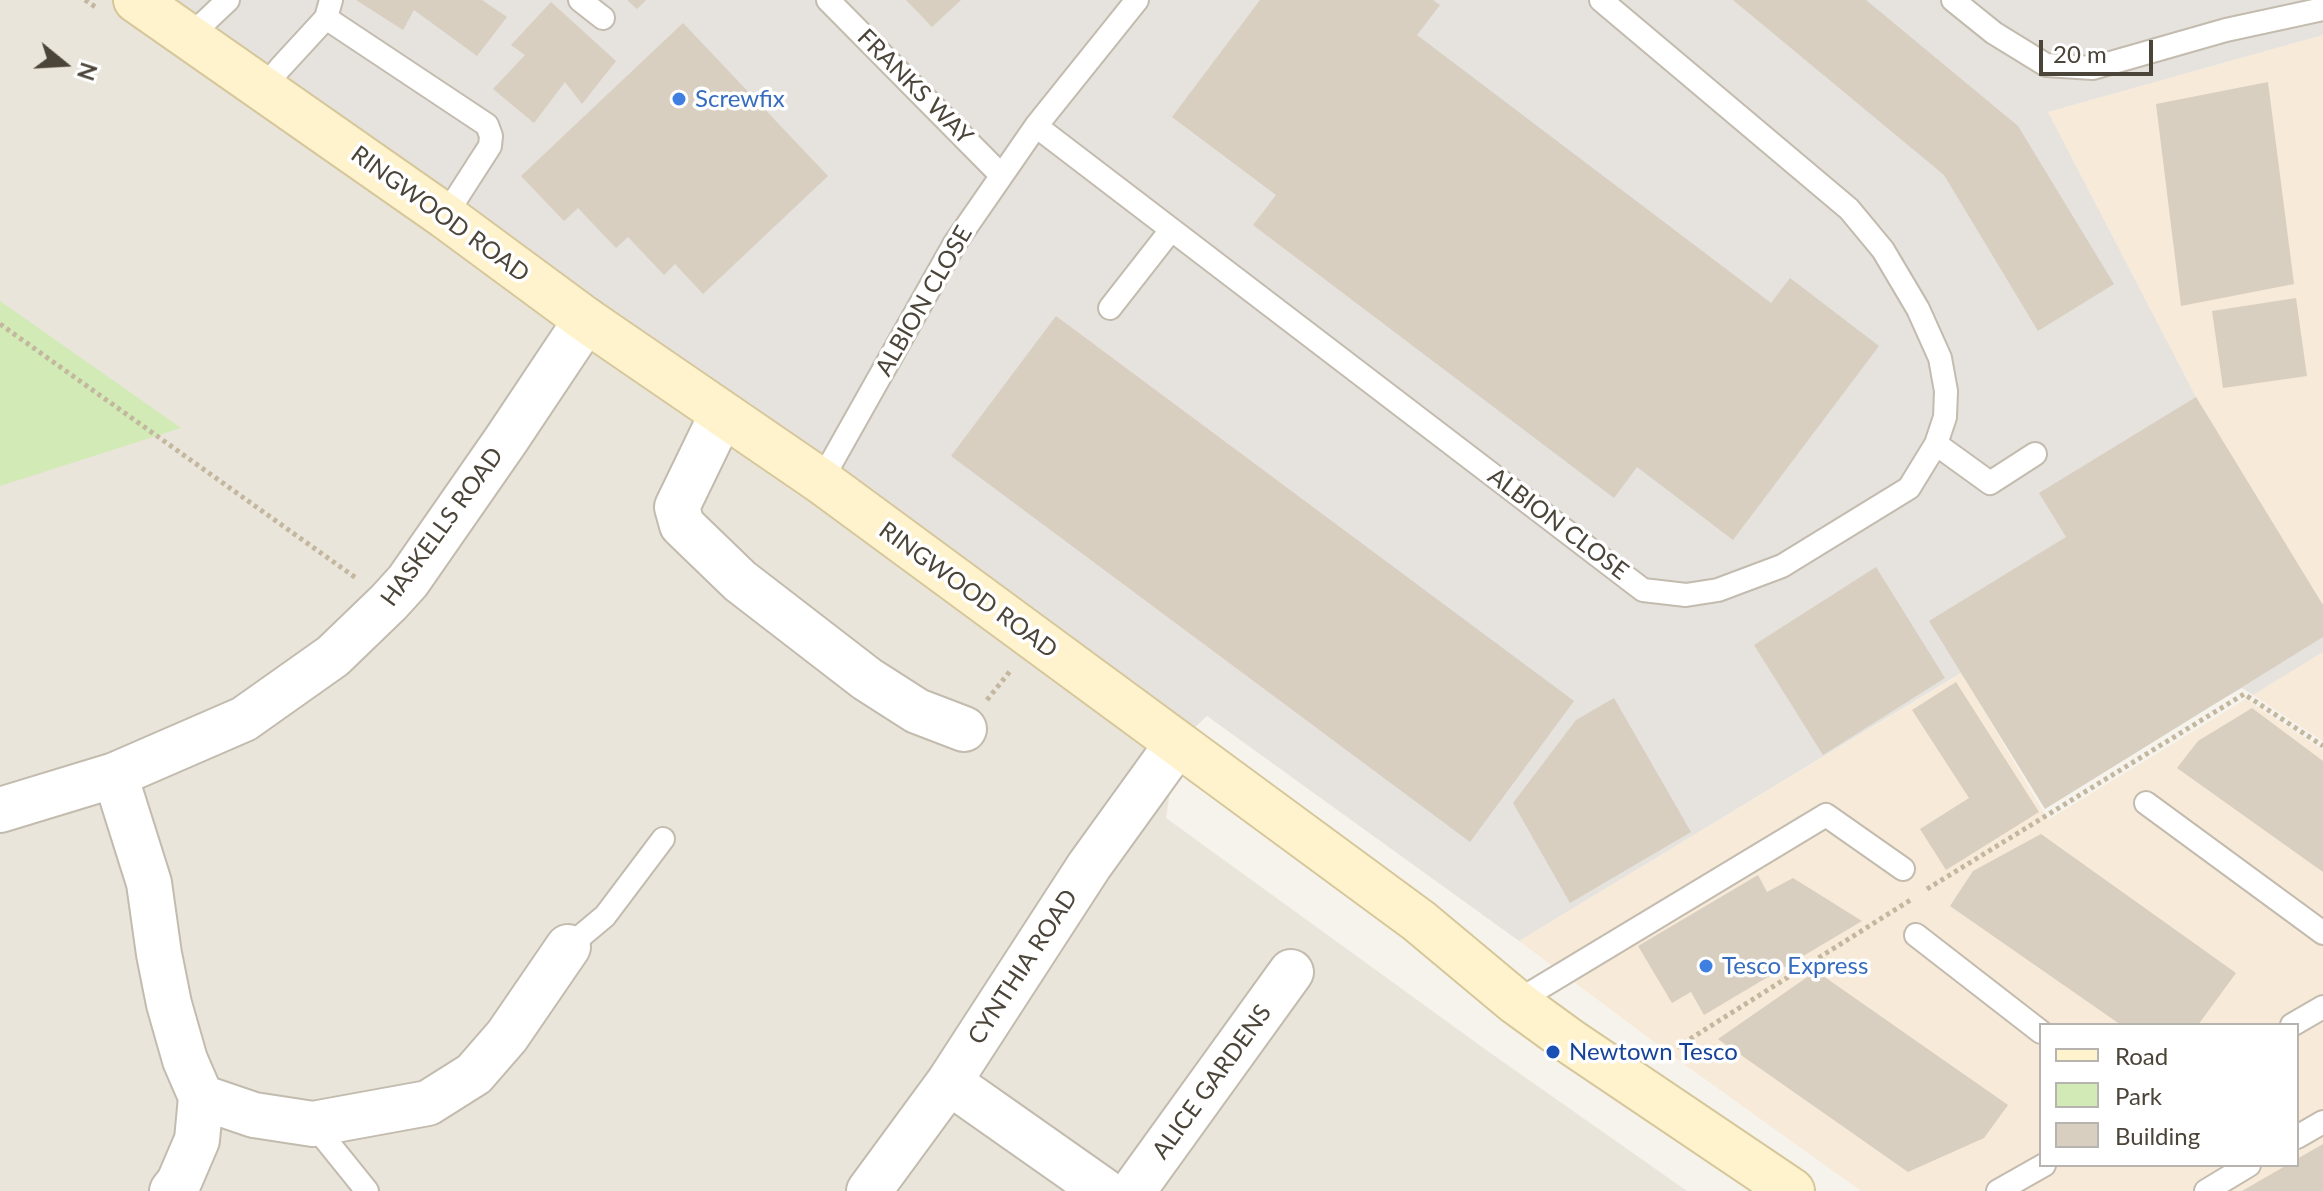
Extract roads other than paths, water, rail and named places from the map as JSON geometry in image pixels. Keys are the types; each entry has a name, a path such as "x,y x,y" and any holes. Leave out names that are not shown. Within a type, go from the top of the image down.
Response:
{"main road":[{"name":"RINGWOOD ROAD","path":"136,0 445,216 586,320 821,481 1419,921 1516,1002 1792,1191"}],"street":[{"name":"HASKELLS ROAD","path":"0,810 115,775 244,719 333,656 408,581 586,320"},
{"path":"722,414 677,507 682,525 740,581 867,679 917,711 964,729"},
{"name":"CYNTHIA ROAD","path":"869,1191 949,1082 1089,866 1177,744"},
{"path":"115,775 149,883 169,1004 185,1060 201,1097 197,1140 172,1191"},
{"path":"201,1097 254,1115 313,1124 428,1103 474,1074 507,1036 568,947"},
{"name":"ALICE GARDENS","path":"1133,1191 1291,972"},
{"path":"949,1082 1104,1191"}],"lane":[{"path":"189,37 228,0"},
{"path":"580,0 603,18"},
{"name":"FRANKS WAY","path":"828,0 1001,175"},
{"name":"ALBION CLOSE","path":"821,481 955,243 1036,126 1137,0"},
{"name":"ALBION CLOSE","path":"1036,126 1643,590 1686,595 1718,590 1782,566 1909,488 1936,444 1945,417 1946,391 1940,358 1918,309 1883,250 1849,209 1601,0"},
{"path":"1953,0 1994,33 2046,65 2093,68 2226,30 2323,9"},
{"path":"264,88 329,9 487,125 491,136 490,146 445,216"},
{"path":"1110,308 1171,230"},
{"path":"1936,444 1990,483 2035,454"},
{"path":"2146,803 2323,933"},
{"path":"1516,1002 1826,815 1903,869"},
{"path":"568,947 605,916 663,839"},
{"path":"1916,935 2039,1030"},
{"path":"2295,1023 2323,1007"},
{"path":"2299,1136 2323,1122"},
{"path":"313,1124 367,1191"},
{"path":"1998,1191 2040,1167"},
{"path":"2206,1191 2246,1167"}],"place":[{"name":"Screwfix","path":"679,99"},
{"name":"Tesco Express","path":"1706,966"},
{"name":"Newtown Tesco","path":"1553,1052"}]}
